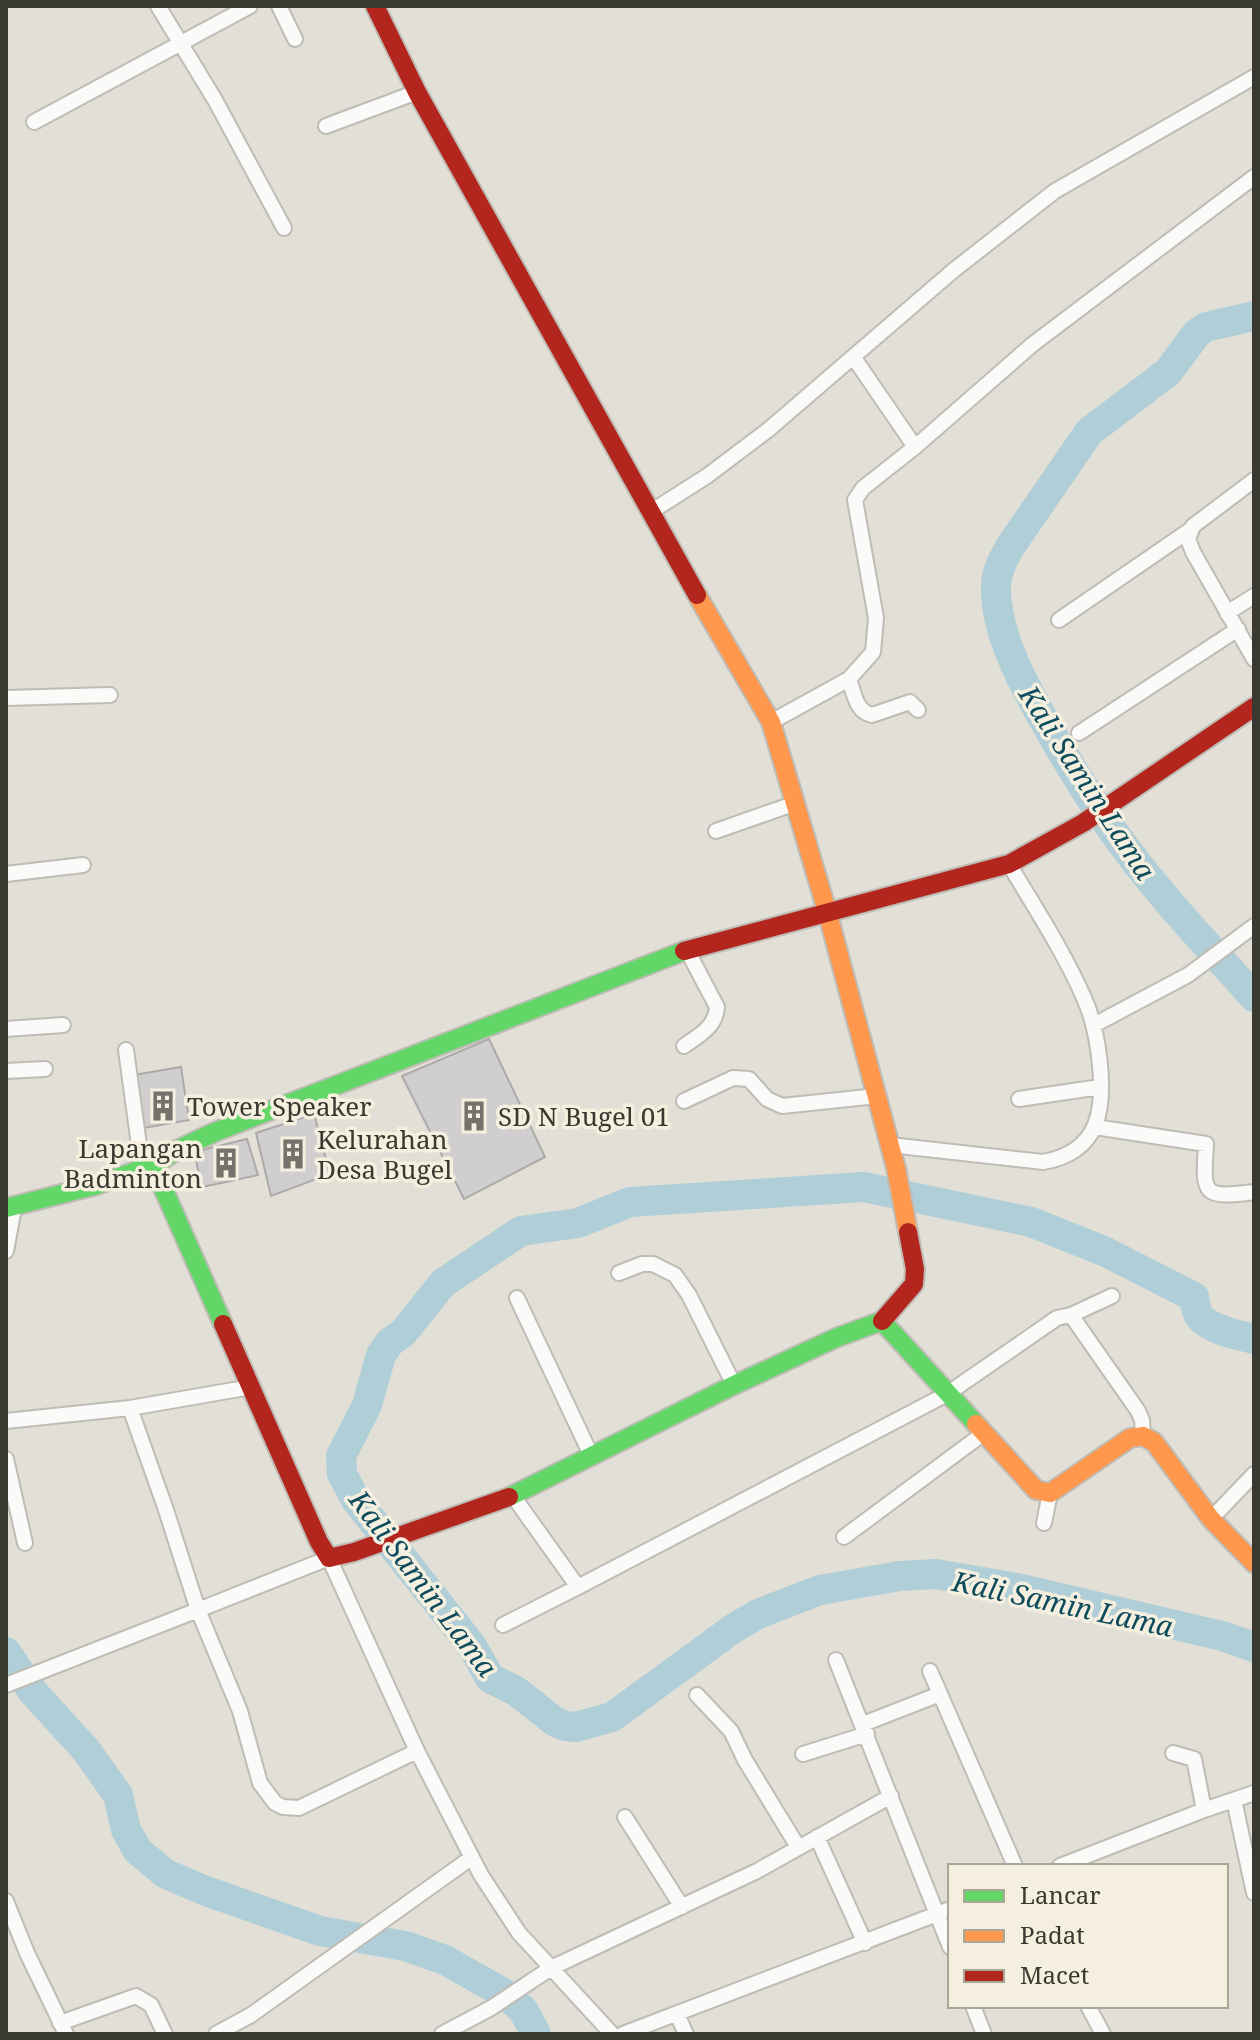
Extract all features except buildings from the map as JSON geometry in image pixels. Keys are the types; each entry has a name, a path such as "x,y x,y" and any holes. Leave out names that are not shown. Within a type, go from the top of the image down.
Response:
{"street":[{"path":"158,6 215,100 284,228"},
{"path":"34,122 250,6"},
{"path":"279,6 295,39"},
{"path":"6,1685 329,1558 513,1496 734,1385 838,1337 882,1321 908,1293 916,1277 890,1145 827,911 771,722 649,513 417,92 375,6"},
{"path":"649,513 740,452 954,270 1055,191 1254,77"},
{"path":"326,126 417,92"},
{"path":"771,722 849,679 873,652 876,627 855,500 863,488 1033,344 1254,177"},
{"path":"854,358 915,447"},
{"path":"1059,620 1190,530 1254,480"},
{"path":"1190,530 1188,539 1193,552 1254,659"},
{"path":"1227,613 1254,596"},
{"path":"1079,733 1238,629"},
{"path":"849,679 860,708 866,714 872,715 910,702 918,710"},
{"path":"6,698 110,695"},
{"path":"6,1251 10,1208 97,1185 147,1167 215,1132 687,950 1009,864 1083,823 1254,707"},
{"path":"716,831 796,803"},
{"path":"890,1145 1043,1162 1071,1154 1095,1127 1100,1087 1094,1025 1078,986 1009,864"},
{"path":"6,874 83,865"},
{"path":"1094,1025 1188,975 1254,926"},
{"path":"684,1046 708,1029 717,1015 717,1007 687,950"},
{"path":"6,1029 63,1025"},
{"path":"126,1050 147,1167 158,1174 319,1542 417,1751 471,1858 519,1933 612,2034"},
{"path":"6,1071 45,1069"},
{"path":"684,1101 733,1078 749,1079 767,1099 782,1106 877,1096"},
{"path":"1019,1099 1100,1087"},
{"path":"1095,1127 1206,1144 1204,1181 1207,1189 1213,1194 1225,1196 1254,1192"},
{"path":"619,1273 642,1264 653,1264 675,1275 689,1295 734,1385"},
{"path":"503,1625 947,1394 1057,1318 1071,1315 1112,1296"},
{"path":"517,1298 591,1455"},
{"path":"1071,1315 1138,1411 1143,1436"},
{"path":"882,1321 1036,1490 1050,1493"},
{"path":"6,1421 130,1408 251,1387"},
{"path":"130,1408 198,1610 240,1711 260,1783 275,1803 299,1808 417,1751"},
{"path":"844,1537 984,1433"},
{"path":"1044,1523 1050,1493 1130,1438 1143,1436 1154,1442 1211,1519 1253,1561"},
{"path":"6,1459 25,1543"},
{"path":"1211,1519 1254,1474"},
{"path":"513,1496 578,1587"},
{"path":"836,1660 891,1796 944,1912 948,1935"},
{"path":"930,1671 1014,1864"},
{"path":"803,1754 940,1694"},
{"path":"697,1695 731,1731 798,1847"},
{"path":"1173,1753 1194,1759 1204,1810"},
{"path":"1065,1864 1254,1793"},
{"path":"442,2034 491,2008 551,1968 757,1871 891,1796"},
{"path":"1234,1800 1254,1893"},
{"path":"625,1817 682,1907"},
{"path":"817,1837 865,1943"},
{"path":"216,2034 251,2015 471,1858"},
{"path":"6,1901 63,2028 136,1996 151,2005 165,2034"},
{"path":"623,2034 944,1912"},
{"path":"974,2008 984,2034"},
{"path":"1089,2008 1103,2034"},
{"path":"677,2014 686,2034"}],"waterway":[{"name":"Kali Samin Lama","path":"1254,316 1206,327 1197,333 1168,372 1089,432 1010,547 1002,561 996,586 1000,621 1012,657 1083,787 1141,869 1254,997"},
{"name":"Kali Samin Lama","path":"1254,1339 1204,1321 1198,1314 1194,1297 1106,1252 1031,1222 864,1187 630,1202 578,1223 521,1231 443,1283 381,1355 367,1405 341,1456 342,1474 356,1500 472,1646 490,1678 516,1691 565,1726 576,1727 612,1717 758,1614 820,1590 900,1576 936,1574 1022,1589 1222,1636 1254,1647"},
{"name":"Kali Samin Lama","path":"6,1652 33,1692 86,1750 118,1795 126,1830 138,1851 166,1874 320,1931 405,1946 445,1960 505,1994 523,2010 536,2034"}],"traffic: fast":[{"path":"152,1167 177,1150 215,1132 684,951"},
{"path":"6,1208 97,1185 150,1166 155,1170 223,1324"},
{"path":"509,1497 734,1385 838,1337 882,1321 976,1424"}],"traffic: slow":[{"path":"697,595 771,722 827,911 896,1168 908,1232"},
{"path":"976,1424 1036,1490 1050,1493 1130,1438 1143,1436 1154,1442 1211,1519 1254,1563"}],"traffic: jam":[{"path":"375,6 417,92 697,595"},
{"path":"684,951 1009,864 1083,823 1254,707"},
{"path":"882,1321 914,1284 915,1269 908,1232"},
{"path":"223,1324 319,1542 329,1558 509,1497"}],"place":[{"name":"Tower Speaker","path":"163,1106"},
{"name":"SD N Bugel 01","path":"474,1116"},
{"name":"Kelurahan Desa Bugel","path":"293,1154"},
{"name":"Lapangan Badminton","path":"226,1163"}]}
